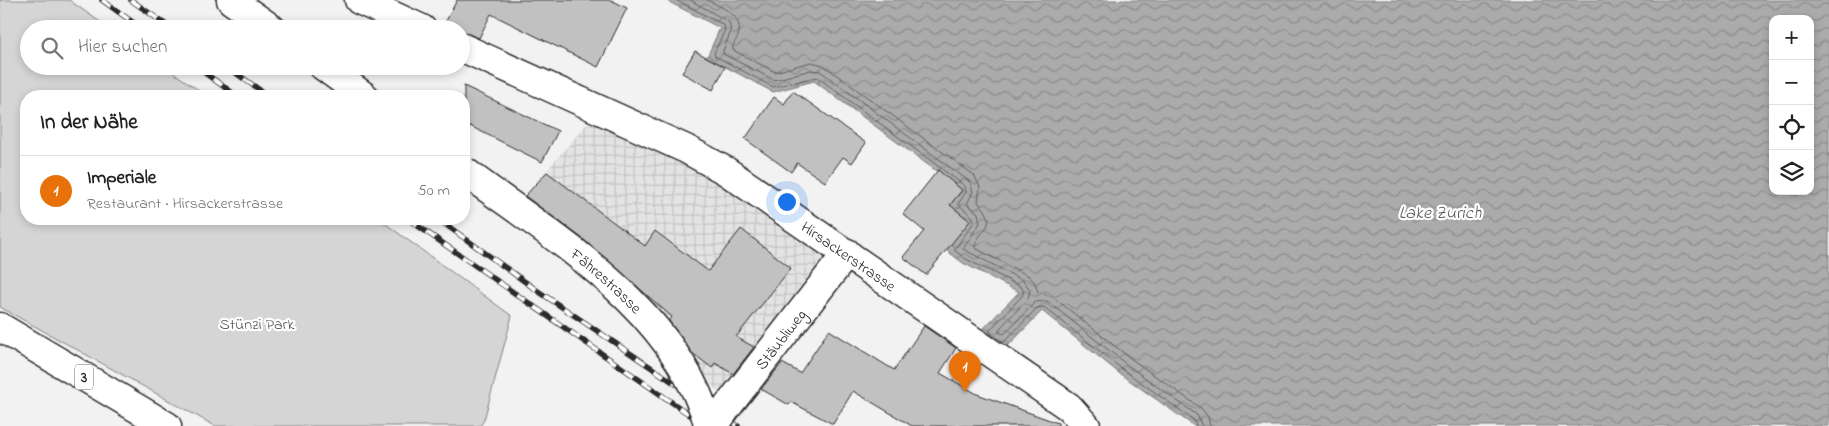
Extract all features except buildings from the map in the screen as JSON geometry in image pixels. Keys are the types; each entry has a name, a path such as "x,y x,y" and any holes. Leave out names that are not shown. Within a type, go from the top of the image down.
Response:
{"street":[{"path":"231,0 259,20"},
{"path":"359,0 402,20"},
{"name":"Hirsackerstrasse","path":"470,50 686,149 726,171 1069,407 1086,426"},
{"path":"335,75 356,90"},
{"name":"Fährestrasse","path":"470,175 603,275 641,311 664,338 682,367 709,426"},
{"name":"Stäubliweg","path":"721,416 847,253"},
{"name":"3","path":"0,327 167,426"}],"shaded area":[{"path":"591,119 682,159 829,254 719,393 662,329 516,206"}],"green space":[{"name":"Stünzi Park","path":"0,0 69,0 97,20 20,20 20,75 177,75 198,90 20,90 20,225 387,225 512,316 484,420 480,426 215,426 0,307"}],"water":[{"name":"Lake Zurich","path":"665,0 1829,0 1829,426 1194,426 1119,373 1042,311 1004,350 980,332 1019,292 963,263 946,250 969,221 950,205 962,190 814,81 773,92 707,57 720,28"}],"railway":[{"path":"102,0 130,20"},
{"path":"131,0 159,20"},
{"path":"208,75 229,90"},
{"path":"239,75 260,90"},
{"path":"417,225 706,426"},
{"path":"446,225 535,289 738,426"}],"place":[{"name":"Imperiale","path":"965,392"}]}
